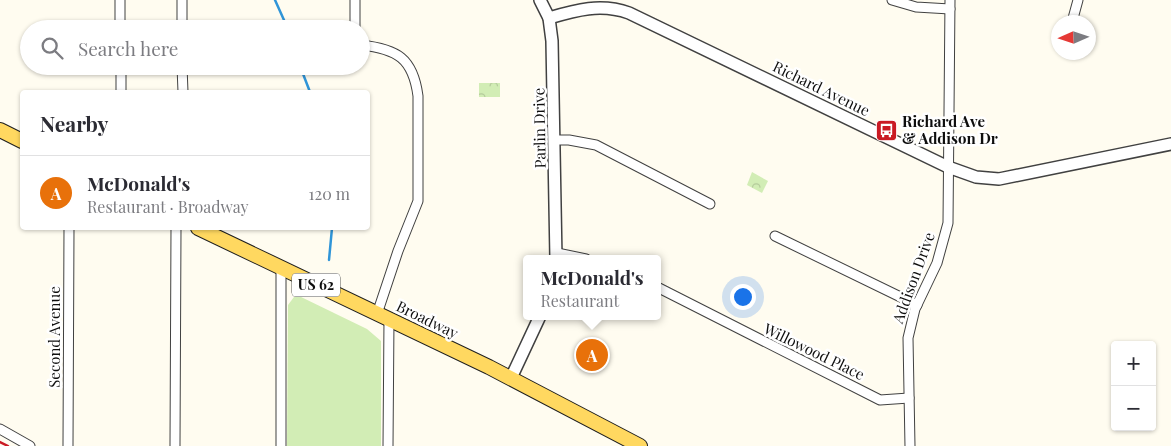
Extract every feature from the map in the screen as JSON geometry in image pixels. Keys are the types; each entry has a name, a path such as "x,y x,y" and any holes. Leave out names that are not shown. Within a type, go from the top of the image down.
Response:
{"main road":[{"path":"0,130 20,140"},
{"name":"Broadway","path":"202,230 511,378 640,446"}],"street":[{"path":"120,0 120,20"},
{"path":"182,0 182,20"},
{"path":"355,0 355,20"},
{"name":"Parlin Drive","path":"540,0 549,18 554,67 557,255"},
{"path":"892,0 916,7 950,4"},
{"path":"1074,15 1078,0"},
{"name":"Addison Drive","path":"910,446 908,338 917,305 943,244 948,224 950,4"},
{"name":"Richard Avenue","path":"549,18 578,10 595,8 617,10 636,16 948,167 976,177 1004,179 1171,144"},
{"path":"370,46 384,47 404,60 416,80 418,96 418,201 398,251 383,316 388,446"},
{"path":"121,75 121,90"},
{"path":"182,75 183,90"},
{"path":"554,140 569,140 596,145 710,204"},
{"name":"Second Avenue","path":"68,446 70,230"},
{"path":"175,446 176,230"},
{"path":"775,236 917,305"},
{"path":"281,267 281,446"},
{"name":"Willowood Place","path":"661,289 880,400 909,398"},
{"path":"511,378 538,320"},
{"path":"0,429 30,446"}],"green space":[{"path":"479,83 500,83 500,97 479,97"},
{"path":"752,172 768,181 762,193 747,185"},
{"path":"299,296 367,329 381,341 381,446 287,446 288,305 294,297"}],"waterway":[{"path":"275,0 284,20"},
{"path":"303,75 309,90"},
{"path":"329,260 332,230"}],"railway":[{"path":"0,442 8,446"}],"place":[{"name":"Richard Ave & Addison Dr","path":"886,131"},
{"name":"McDonald's","path":"592,355"}]}
